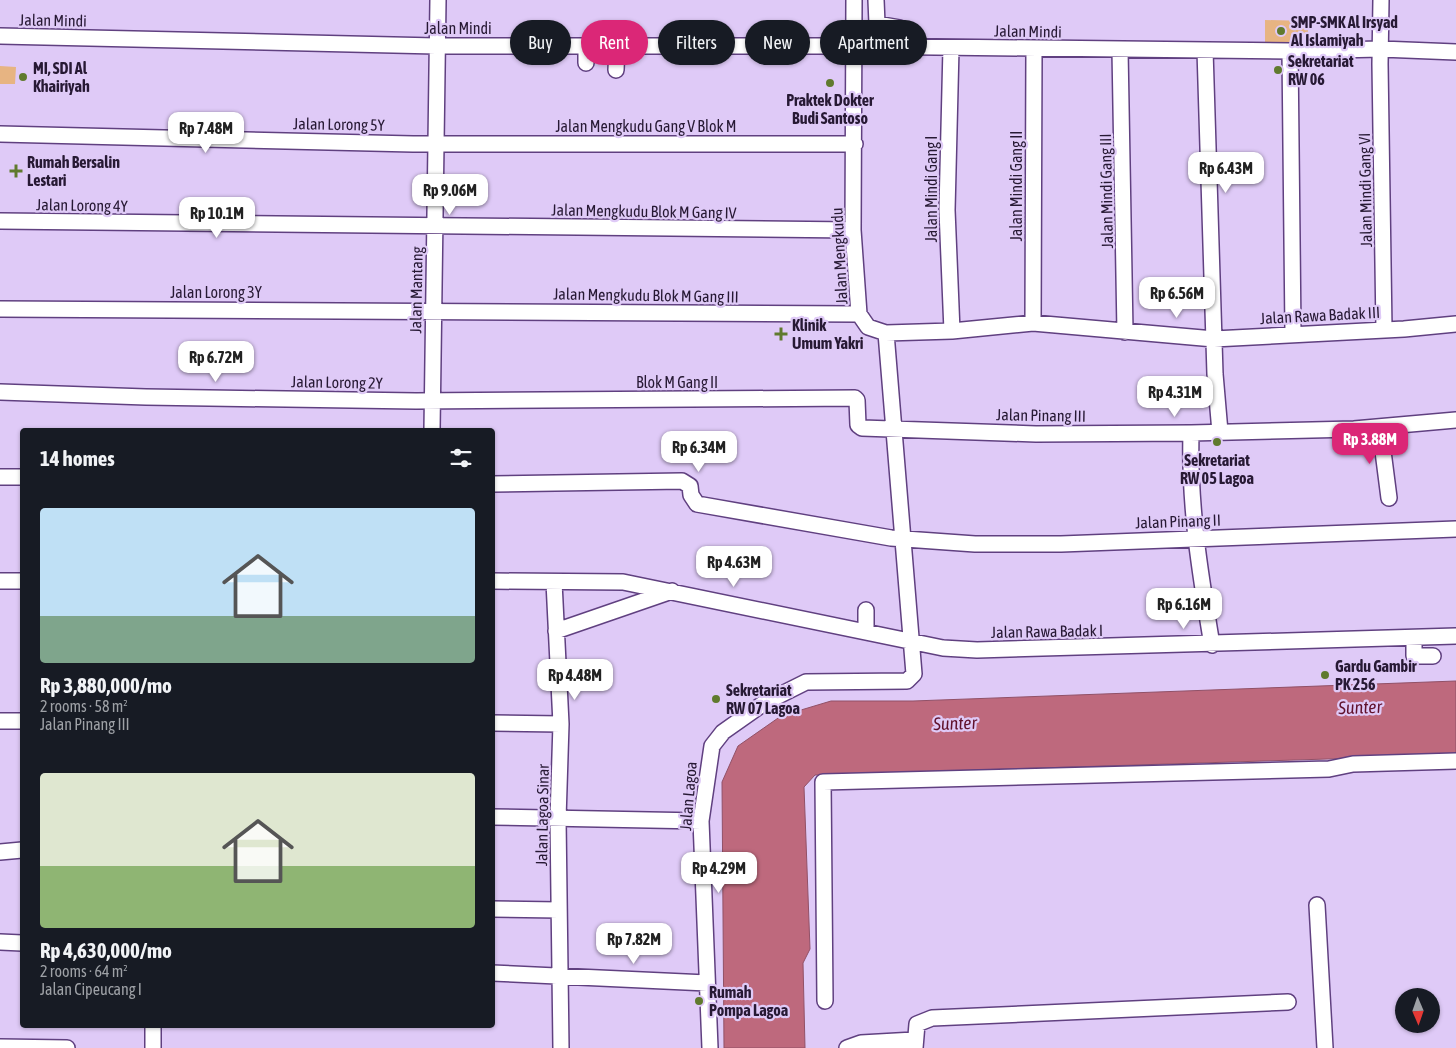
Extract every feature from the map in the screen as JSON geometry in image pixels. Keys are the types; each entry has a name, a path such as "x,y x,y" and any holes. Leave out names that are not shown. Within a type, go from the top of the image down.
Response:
{"street":[{"name":"Jalan Mantang","path":"432,428 432,310 437,144 436,46 438,0"},
{"name":"Jalan Mengkudu","path":"854,0 854,20"},
{"path":"876,0 877,20"},
{"name":"Jalan Mindi Gang VI","path":"1381,0 1384,330"},
{"name":"Jalan Mindi","path":"0,36 436,46 581,46"},
{"name":"Jalan Mindi","path":"648,46 820,46"},
{"name":"Jalan Mindi","path":"927,48 1290,51 1381,49 1456,52"},
{"name":"Jalan Mindi Gang I","path":"951,48 946,210 952,331"},
{"name":"Jalan Mindi Gang II","path":"1033,323 1034,49"},
{"name":"Jalan Mindi Gang III","path":"1120,50 1125,332"},
{"path":"1205,50 1214,339 1220,432"},
{"path":"1290,51 1293,333"},
{"path":"616,65 616,70"},
{"name":"Jalan Mengkudu","path":"854,65 853,230 859,314 868,327 886,333"},
{"name":"Jalan Lorong 5Y","path":"0,134 437,144"},
{"name":"Jalan Mengkudu Gang V Blok M","path":"437,144 855,144"},
{"name":"Jalan Lorong 4Y","path":"0,221 434,226"},
{"name":"Jalan Mengkudu Blok M Gang IV","path":"434,226 853,230"},
{"name":"Jalan Lorong 3Y","path":"0,309 432,310"},
{"name":"Jalan Mengkudu Blok M Gang III","path":"432,310 859,314"},
{"name":"Jalan Rawa Badak III","path":"886,333 952,331 1033,323 1125,332 1175,334 1214,339 1293,333 1384,330 1456,324"},
{"path":"886,333 894,428 896,538 909,640"},
{"name":"Jalan Lorong 2Y","path":"0,392 146,397 433,400"},
{"name":"Blok M Gang II","path":"433,400 855,398 857,400 858,426 862,428 894,428"},
{"name":"Jalan Pinang III","path":"894,428 1036,434 1191,433 1380,428 1456,420"},
{"path":"1380,428 1389,498"},
{"path":"1191,433 1190,492 1194,538 1212,645"},
{"path":"0,477 20,478"},
{"name":"Jalan Pinang II","path":"495,484 682,481 690,486 691,495 697,504 896,538 975,544 1061,544 1456,529"},
{"path":"0,581 20,581"},
{"name":"Jalan Rawa Badak I","path":"495,581 616,581 673,590 943,648 977,650 1212,645 1456,636"},
{"name":"Jalan Lagoa Sinar","path":"554,582 561,724 558,819 561,1048"},
{"path":"556,631 673,590"},
{"path":"866,610 866,631"},
{"path":"1414,638 1409,657 1433,656"},
{"name":"Jalan Lagoa","path":"710,1048 701,821 710,751 723,732 764,703 806,682 907,681 914,674 909,640"},
{"path":"0,721 20,721"},
{"path":"495,723 561,724"},
{"path":"825,1001 824,782 1329,768 1353,764 1456,761"},
{"path":"495,817 701,821"},
{"path":"0,852 20,850"},
{"path":"1317,905 1325,1048"},
{"path":"495,909 559,910"},
{"path":"0,942 20,944"},
{"path":"495,973 707,983"},
{"path":"847,1048 861,1043 915,1044 917,1024 932,1018 1288,1002"},
{"path":"153,1028 153,1048"},
{"path":"0,1046 66,1048"}],"shaded area":[{"path":"1265,20 1308,21 1308,43 1265,42"},
{"path":"0,66 16,67 15,84 0,84"}],"water":[{"name":"Sunter","path":"1456,681 1456,755 815,775 804,787 810,949 803,963 805,1048 724,1048 722,782 738,746 781,716 831,701 913,701"}],"place":[{"name":"SMP-SMK Al Irsyad Al Islamiyah","path":"1281,31"},
{"name":"Sekretariat RW 06","path":"1278,70"},
{"name":"MI, SDI Al Khairiyah","path":"23,77"},
{"name":"Praktek Dokter Budi Santoso","path":"830,83"},
{"name":"Rumah Bersalin Lestari","path":"16,171"},
{"name":"Klinik Umum Yakri","path":"781,334"},
{"name":"Sekretariat RW 05 Lagoa","path":"1217,442"},
{"name":"Gardu Gambir PK 256","path":"1325,675"},
{"name":"Sekretariat RW 07 Lagoa","path":"716,699"},
{"name":"Rumah Pompa Lagoa","path":"699,1001"}]}
